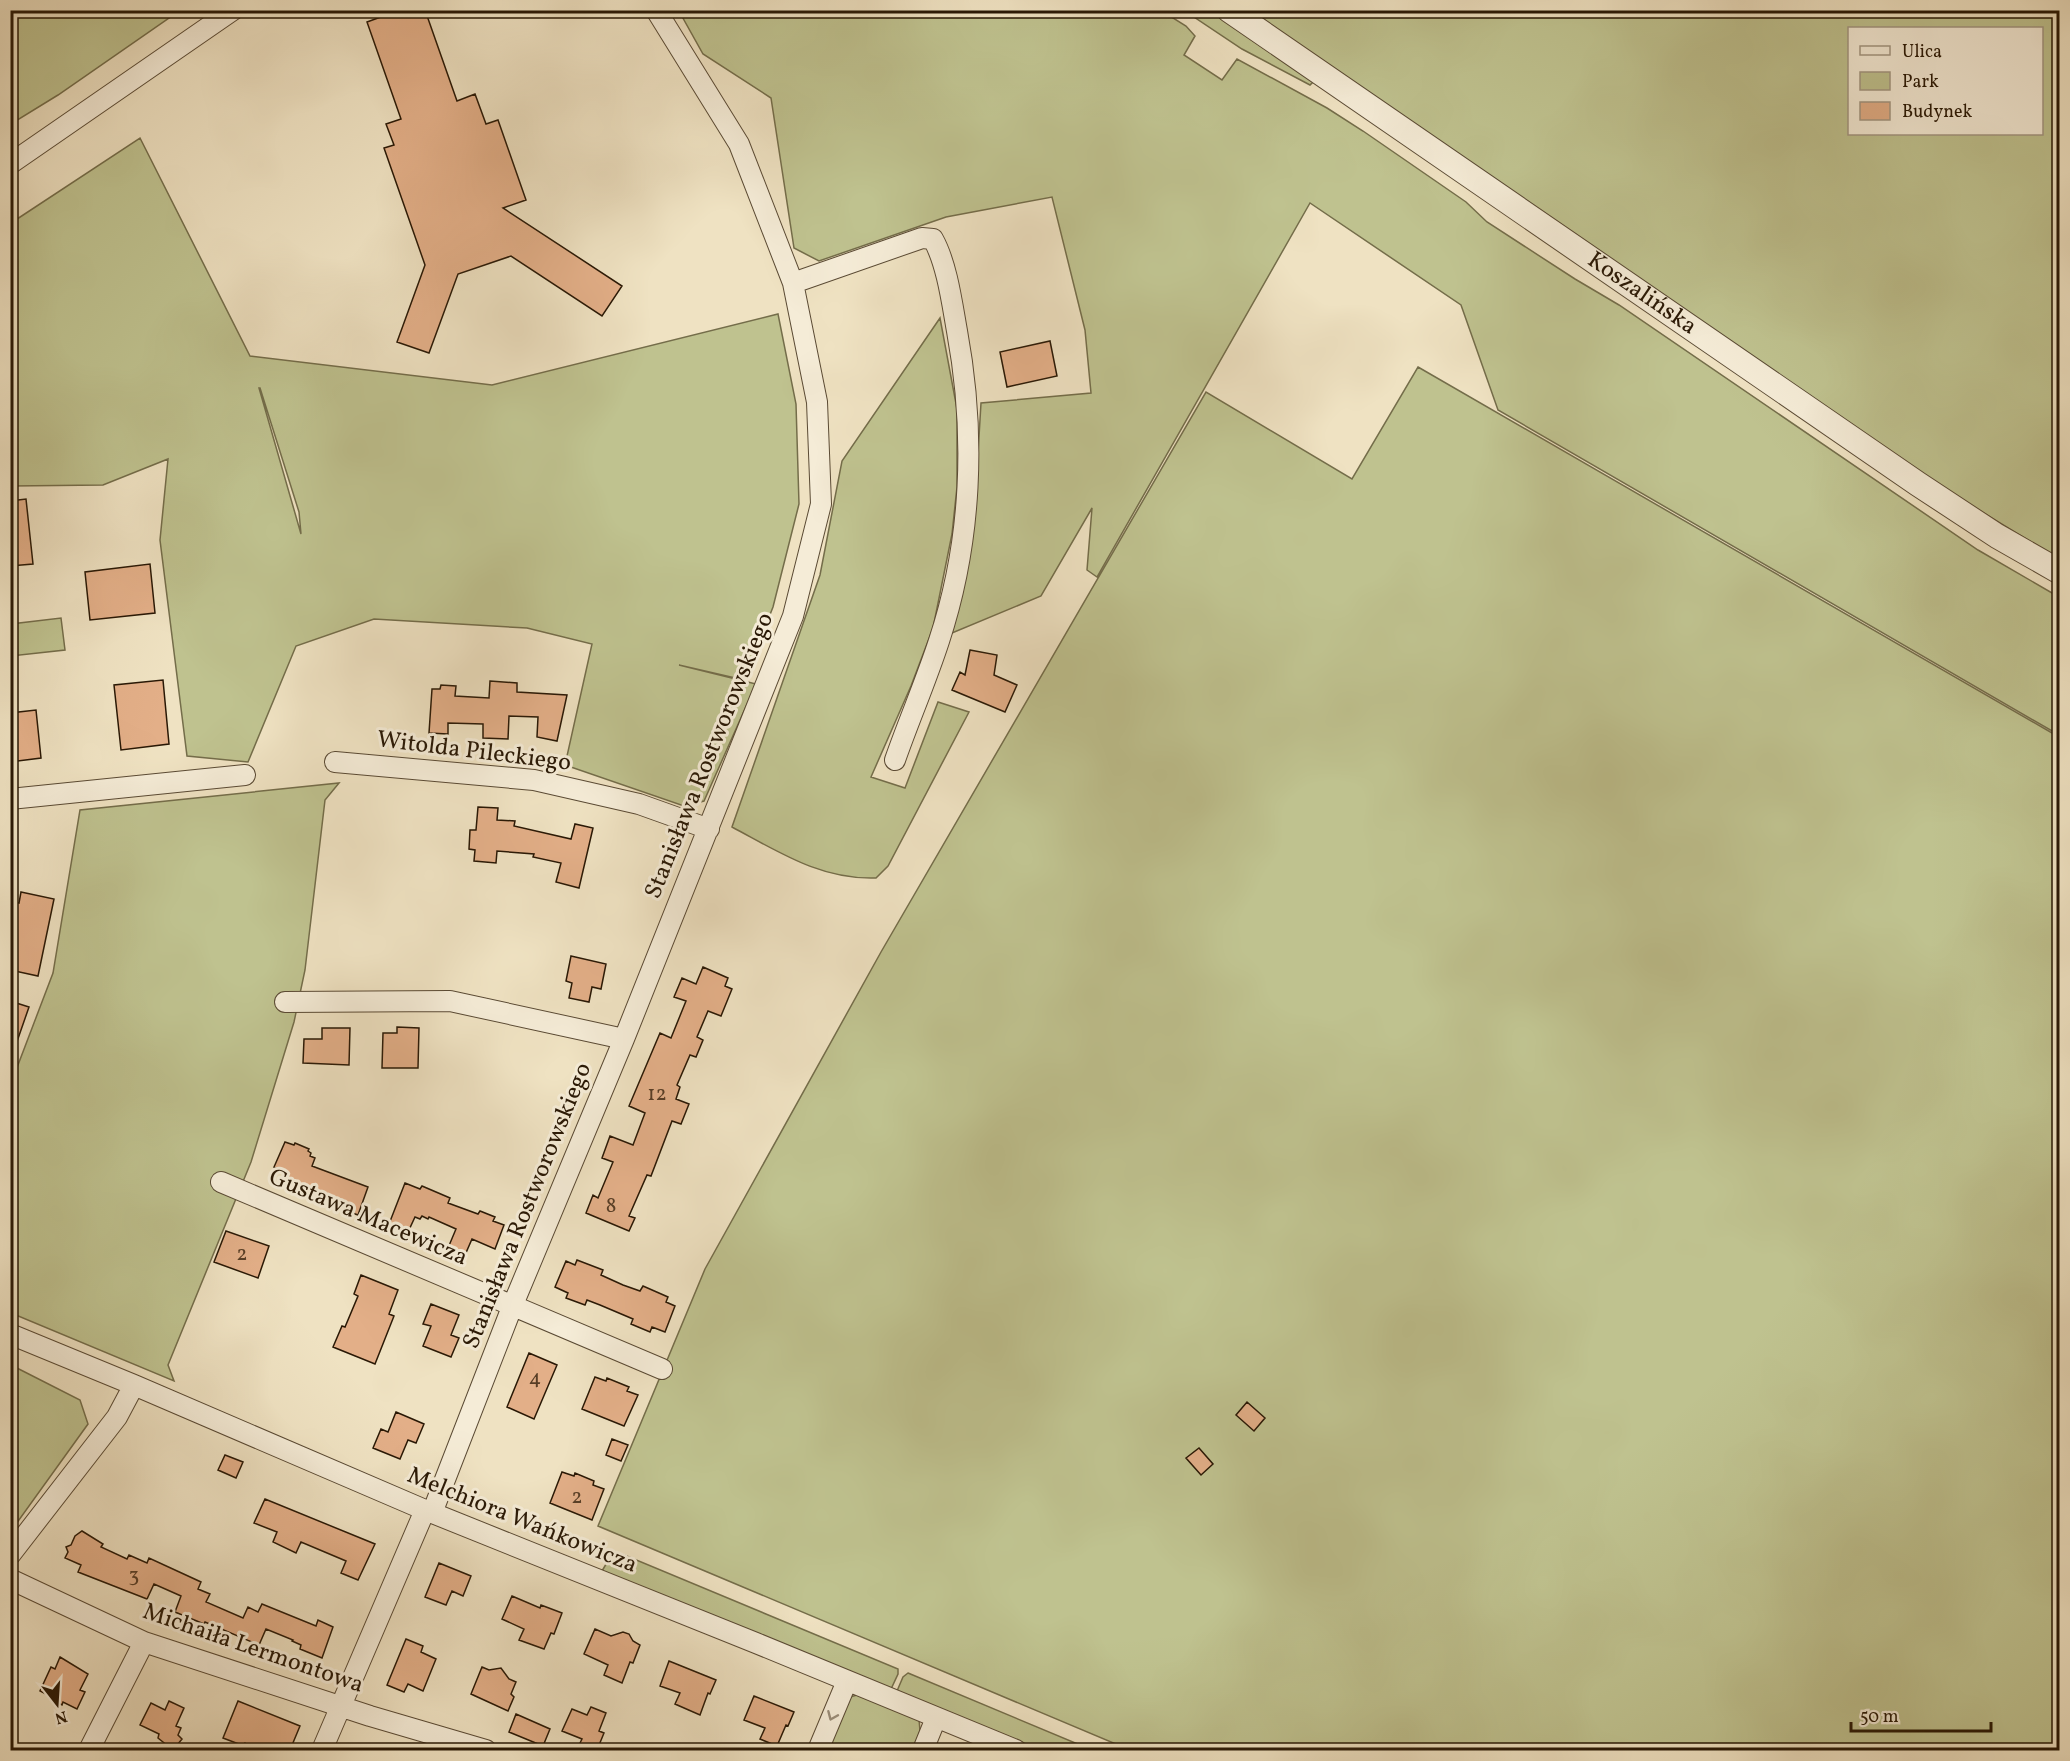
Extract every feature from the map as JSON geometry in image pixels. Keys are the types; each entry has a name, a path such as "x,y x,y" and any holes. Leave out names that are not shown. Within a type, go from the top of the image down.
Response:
{"street":[{"path":"10,164 233,10"},
{"name":"Stanisława Rostworowskiego","path":"322,1750 429,1511 624,1040 794,616 821,504 817,402 793,283 740,144 656,10"},
{"name":"Koszalińska","path":"1229,10 1918,484 1997,536 2060,572"},
{"path":"793,283 922,238 933,239 940,251 956,325 965,373 968,421 968,496 965,526 957,569 939,639 895,760"},
{"name":"Witolda Pileckiego","path":"335,762 534,780 639,804 708,829"},
{"path":"10,798 245,775"},
{"path":"285,1002 450,1001 624,1040"},
{"name":"Gustawa Macewicza","path":"221,1182 662,1369"},
{"name":"Melchiora Wańkowicza","path":"10,1334 429,1511 1016,1750"},
{"path":"10,1555 117,1416 134,1385"},
{"name":"Michaiła Lermontowa","path":"10,1579 144,1642 486,1750"},
{"path":"89,1750 144,1642"},
{"path":"818,1750 847,1681"},
{"path":"923,1750 936,1718"}],"green space":[{"path":"11,10 179,11 58,95 11,124"},
{"path":"679,11 1162,11 1186,26 1195,36 1184,55 1222,80 1237,59 1327,108 1466,202 1487,222 1619,305 1978,550 2059,597 2059,735 1498,410 1461,305 1310,203 1097,577 1087,570 1092,508 1041,596 952,633 974,521 981,403 1091,393 1085,330 1052,197 946,217 819,261 794,248 771,98 703,54"},
{"path":"1185,11 1210,11 1313,82 1310,85 1242,49"},
{"path":"1251,11 2059,11 2059,559 1951,493"},
{"path":"140,138 250,356 492,385 778,314 796,404 799,504 773,607 744,680 679,665 756,684 704,801 684,806 565,765 592,644 527,628 374,619 296,646 248,762 187,756 160,540 168,459 103,485 11,486 11,223","holes":["259,388 260,388 299,512 301,534"]},
{"path":"940,318 957,409 957,487 952,534 933,628 911,686 871,777 905,788 938,702 969,712 888,866 876,878 837,874 801,863 732,827 820,575 842,461"},
{"path":"1418,367 2059,737 2059,1750 1130,1750 598,1526 705,1269 881,952 1206,392 1352,479"},
{"path":"61,618 65,650 11,656 11,624"},
{"path":"339,783 325,800 305,970 294,1022 251,1162 168,1365 174,1381 11,1313 10,1086 53,973 80,810"},
{"path":"11,1365 80,1400 88,1424 11,1531"},
{"path":"622,1554 898,1669 898,1674 891,1689 602,1571 609,1559"},
{"path":"908,1673 1092,1750 1041,1750 897,1691 903,1677"},
{"path":"857,1695 919,1719 920,1731 913,1750 823,1750 850,1697"}],"building":[{"path":"400,10 425,10 457,101 475,94 486,124 498,120 526,200 503,208 622,286 602,316 511,256 458,274 429,353 397,342 425,265 384,148 394,145 386,124 401,119 367,22"},
{"path":"1050,341 1057,376 1007,387 1000,352"},
{"path":"26,499 33,564 10,566 10,501"},
{"path":"150,564 155,613 90,620 85,572"},
{"path":"970,650 997,655 994,675 1017,685 1005,712 952,690 960,672 965,675"},
{"path":"163,680 169,744 121,750 114,685"},
{"path":"490,681 517,683 517,692 567,695 557,741 537,737 538,717 509,716 508,739 483,738 483,724 448,723 448,734 429,733 432,689 440,689 441,685 456,686 455,696 489,698"},
{"path":"36,710 41,758 10,762 10,713"},
{"path":"478,807 498,808 497,820 515,821 514,826 571,839 575,824 593,828 579,888 556,882 561,863 533,857 534,854 497,851 496,863 474,861 475,850 469,849 470,830 476,830"},
{"path":"21,892 54,899 38,976 10,970 10,924 15,902 19,903"},
{"path":"571,956 606,964 601,989 592,987 589,1002 569,998 572,983 566,981"},
{"path":"703,967 728,978 725,986 732,989 721,1016 708,1011 697,1037 703,1040 696,1057 690,1055 677,1085 680,1087 676,1099 689,1104 681,1124 672,1121 651,1176 647,1175 629,1216 635,1218 629,1231 586,1213 593,1195 598,1198 613,1162 602,1158 610,1136 633,1145 645,1113 629,1106 660,1033 671,1038 686,1001 674,997 682,978 696,984"},
{"path":"10,1001 29,1007 13,1053 10,1053"},
{"path":"397,1027 419,1028 418,1068 382,1068 383,1033 397,1033"},
{"path":"322,1028 350,1028 349,1065 303,1063 304,1039 322,1039"},
{"path":"285,1142 294,1145 295,1143 309,1149 310,1156 315,1158 312,1166 368,1187 358,1215 319,1201 322,1195 286,1180 288,1173 274,1167"},
{"path":"405,1183 420,1189 422,1186 450,1198 448,1203 478,1214 480,1211 495,1217 493,1221 504,1225 495,1249 472,1239 465,1255 448,1248 456,1229 429,1217 428,1219 422,1216 420,1219 415,1217 408,1232 389,1224"},
{"path":"226,1231 269,1246 258,1278 214,1262"},
{"path":"577,1260 603,1270 601,1275 623,1285 640,1291 643,1286 668,1297 666,1302 675,1306 665,1332 652,1327 650,1332 631,1324 633,1319 587,1300 585,1305 566,1298 568,1293 555,1287 566,1261 575,1265"},
{"path":"361,1275 398,1290 389,1314 394,1316 375,1364 333,1347 342,1326 345,1327 358,1296 354,1294"},
{"path":"431,1304 459,1315 451,1335 459,1338 451,1357 423,1346 431,1326 423,1324"},
{"path":"529,1353 557,1365 534,1419 507,1407"},
{"path":"595,1377 606,1381 607,1378 629,1387 627,1391 638,1395 624,1426 582,1409"},
{"path":"1247,1402 1265,1418 1254,1431 1236,1415"},
{"path":"396,1412 424,1424 416,1443 408,1440 400,1459 373,1448 381,1429 388,1432"},
{"path":"612,1439 628,1445 621,1461 606,1455"},
{"path":"1199,1448 1213,1464 1201,1475 1186,1458"},
{"path":"225,1455 243,1462 236,1478 218,1470"},
{"path":"562,1472 574,1476 575,1473 594,1481 593,1485 604,1489 592,1520 550,1503"},
{"path":"265,1499 375,1544 358,1580 341,1573 346,1561 301,1542 296,1553 273,1542 277,1532 254,1523"},
{"path":"82,1531 103,1544 101,1547 127,1559 129,1555 147,1563 149,1558 201,1582 198,1589 210,1594 206,1602 243,1618 248,1607 258,1612 262,1604 316,1626 318,1620 333,1627 322,1658 300,1649 301,1645 293,1640 266,1629 259,1645 175,1612 181,1596 154,1584 147,1599 78,1572 81,1565 65,1558 68,1552 66,1547 71,1545 75,1536"},
{"path":"439,1563 471,1576 463,1596 452,1591 446,1605 425,1597"},
{"path":"512,1596 540,1608 541,1605 562,1613 554,1634 551,1633 544,1649 519,1640 524,1629 502,1619"},
{"path":"595,1629 611,1636 623,1632 629,1634 633,1641 640,1645 622,1683 604,1675 608,1665 584,1654"},
{"path":"406,1639 423,1646 421,1652 436,1659 423,1691 408,1684 404,1692 387,1685"},
{"path":"60,1657 88,1674 80,1690 85,1692 77,1709 63,1702 62,1705 40,1691 51,1667 55,1669"},
{"path":"669,1661 716,1680 710,1694 708,1693 700,1715 675,1704 680,1693 660,1686"},
{"path":"482,1667 489,1670 501,1668 509,1679 516,1682 511,1694 514,1697 508,1711 471,1694"},
{"path":"754,1696 794,1712 777,1746 760,1739 765,1728 744,1720"},
{"path":"169,1701 184,1708 176,1726 181,1728 178,1735 182,1739 173,1750 158,1738 159,1734 140,1725 151,1703 165,1710"},
{"path":"238,1701 300,1726 290,1750 257,1750 245,1743 244,1746 223,1738"},
{"path":"591,1707 606,1713 599,1731 604,1733 597,1750 580,1743 582,1739 562,1731 572,1709 587,1715"},
{"path":"516,1714 550,1729 543,1746 509,1732"}]}
